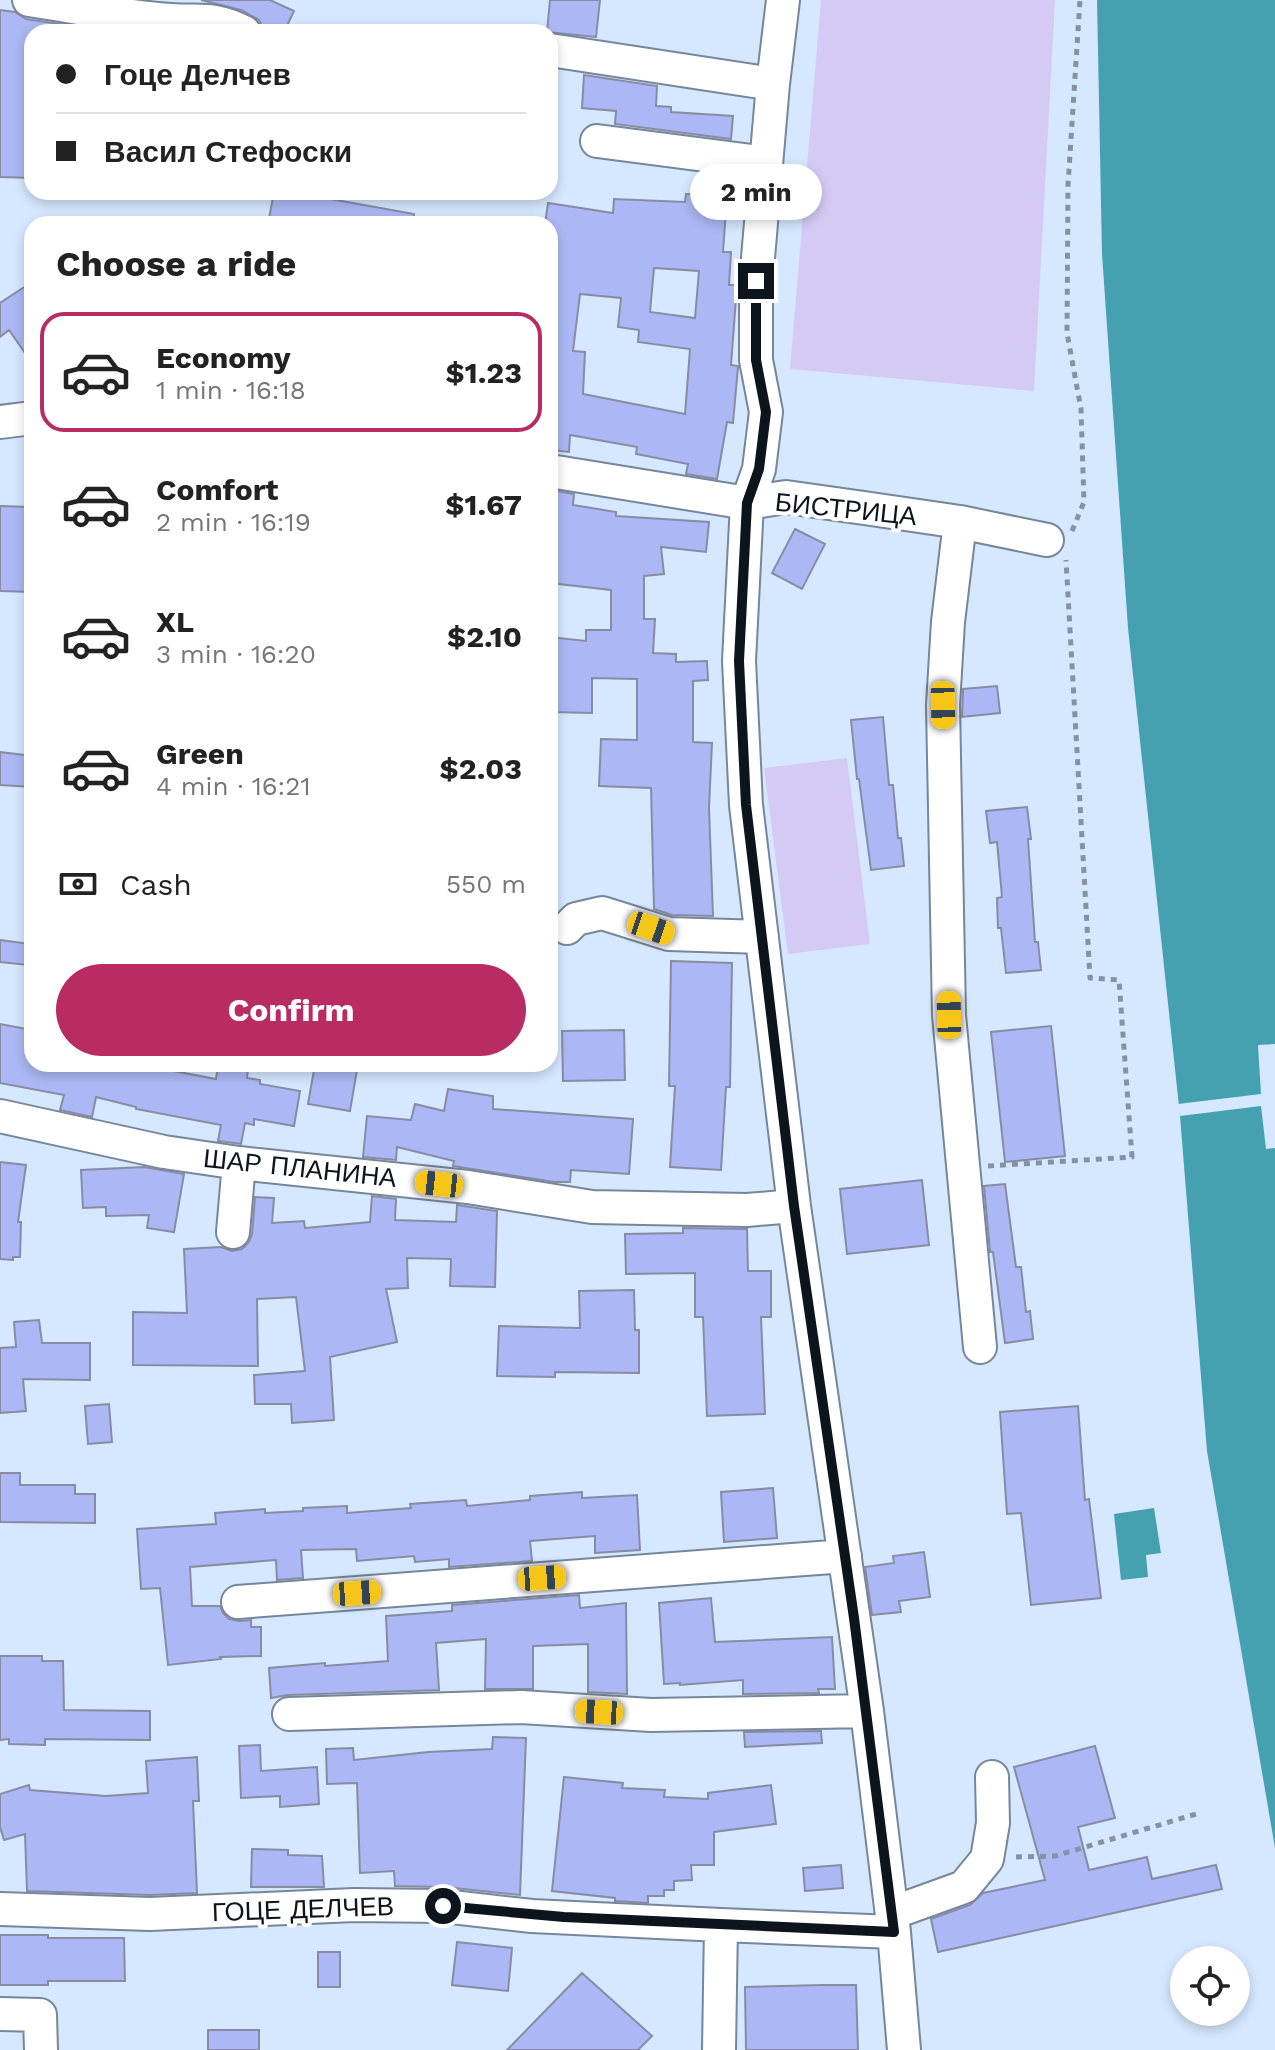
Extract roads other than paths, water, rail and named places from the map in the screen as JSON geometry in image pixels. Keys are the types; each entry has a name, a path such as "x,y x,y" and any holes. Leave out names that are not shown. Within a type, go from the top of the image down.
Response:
{"street":[{"path":"29,0 171,20 208,20 227,24"},
{"path":"783,0 756,281 756,360 766,412 759,469 747,503 739,661 746,805 794,1206 867,1711 893,1922 904,2050"},
{"path":"558,51 773,84"},
{"path":"597,141 766,163"},
{"path":"0,422 24,419"},
{"name":"БИСТРИЦА","path":"558,472 747,503 786,497 960,522 1056,544"},
{"path":"960,522 948,622 943,705 949,1015 980,1347"},
{"path":"567,928 576,919 602,913 669,934 762,937"},
{"name":"ШАР ПЛАНИНА","path":"0,1116 164,1152 468,1187 592,1207 747,1210 794,1206"},
{"path":"233,1232 239,1163"},
{"path":"238,1602 845,1556"},
{"path":"289,1714 521,1707 651,1715 867,1711"},
{"path":"893,1922 964,1887 987,1859 993,1823 992,1777"},
{"name":"ГОЦЕ ДЕЛЧЕВ","path":"0,1909 150,1914 354,1905 443,1906 532,1916 721,1925 893,1922"},
{"path":"719,2050 721,1925"},
{"path":"0,2014 40,2015 41,2050"}],"water":[{"path":"1097,0 1275,0 1275,1848 1207,1451 1180,1116 1128,628 1102,254"},
{"path":"1154,1508 1161,1553 1146,1555 1148,1577 1121,1580 1114,1514"}]}
